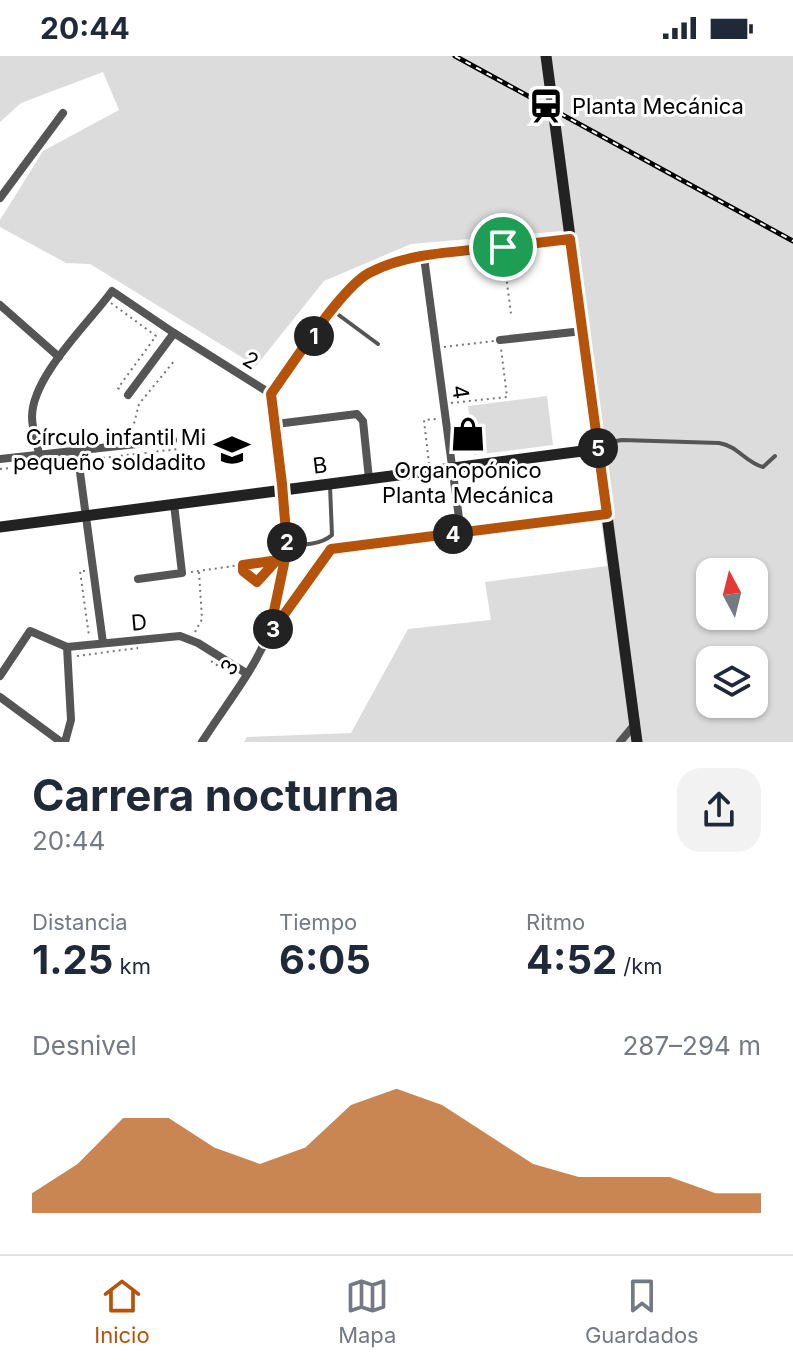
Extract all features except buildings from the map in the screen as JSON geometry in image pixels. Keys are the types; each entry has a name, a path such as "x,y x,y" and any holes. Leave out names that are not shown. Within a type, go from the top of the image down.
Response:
{"main road":[{"path":"546,56 637,742"},
{"name":"B","path":"0,527 598,449"}],"street":[{"path":"0,198 63,113"},
{"path":"271,394 332,310 357,280 370,272 399,261 570,239"},
{"name":"4","path":"424,257 461,533"},
{"name":"2","path":"106,299 112,291 271,394 287,545 280,560"},
{"path":"38,450 32,417 44,379 106,299"},
{"path":"0,307 59,357"},
{"path":"500,340 583,331"},
{"path":"128,395 174,333"},
{"path":"276,424 357,414 363,421 369,479"},
{"path":"0,459 38,450 77,450 130,440 173,440"},
{"path":"77,450 103,643"},
{"path":"138,579 182,573 174,504"},
{"path":"356,546 607,514"},
{"name":"3","path":"202,742 270,630 280,560"},
{"name":"D","path":"0,676 30,631 68,652 103,643 180,636 246,673"},
{"path":"0,697 63,742 71,720 68,652"},
{"path":"620,742 635,724"}],"lane":[{"path":"332,310 378,344"},
{"path":"598,449 603,443 622,440 682,440 726,444 737,448 760,467 766,466 775,456"},
{"path":"287,545 304,545 332,535 330,484"}],"path":[{"path":"503,247 511,314"},
{"path":"106,299 156,336 118,388 128,395"},
{"path":"437,348 500,340 507,397 445,404"},
{"path":"38,450 130,440 139,404 175,360"},
{"path":"429,465 424,420 440,418"},
{"path":"0,469 178,449"},
{"path":"281,618 331,549 332,535"},
{"path":"331,549 356,546"},
{"path":"182,573 280,560"},
{"path":"243,565 243,571 257,582 280,560"},
{"path":"87,571 80,571 90,645"},
{"path":"191,640 202,619 199,571"},
{"path":"68,652 150,647"},
{"path":"204,656 221,668"}],"shaded area":[{"path":"0,56 793,56 793,742 244,742 247,737 351,733 408,629 491,620 485,582 607,566 563,231 411,244 324,281 256,366 90,264 66,263 0,227 0,220 43,151 119,110 103,72 21,103 0,122"},
{"path":"547,396 553,445 474,455 468,406"}],"railway":[{"path":"455,56 793,241"}],"place":[{"name":"Planta Mecánica","path":"546,106"},
{"name":"Organopónico Planta Mecánica","path":"468,434"},
{"name":"Círculo infantil Mi pequeño soldadito","path":"232,450"}],"route":[{"path":"503,247 399,261 357,280 271,394 282,484 287,545 285,559 243,565 243,571 257,582 276,561 285,559 265,641 331,549 607,514 570,239 503,247"}]}
